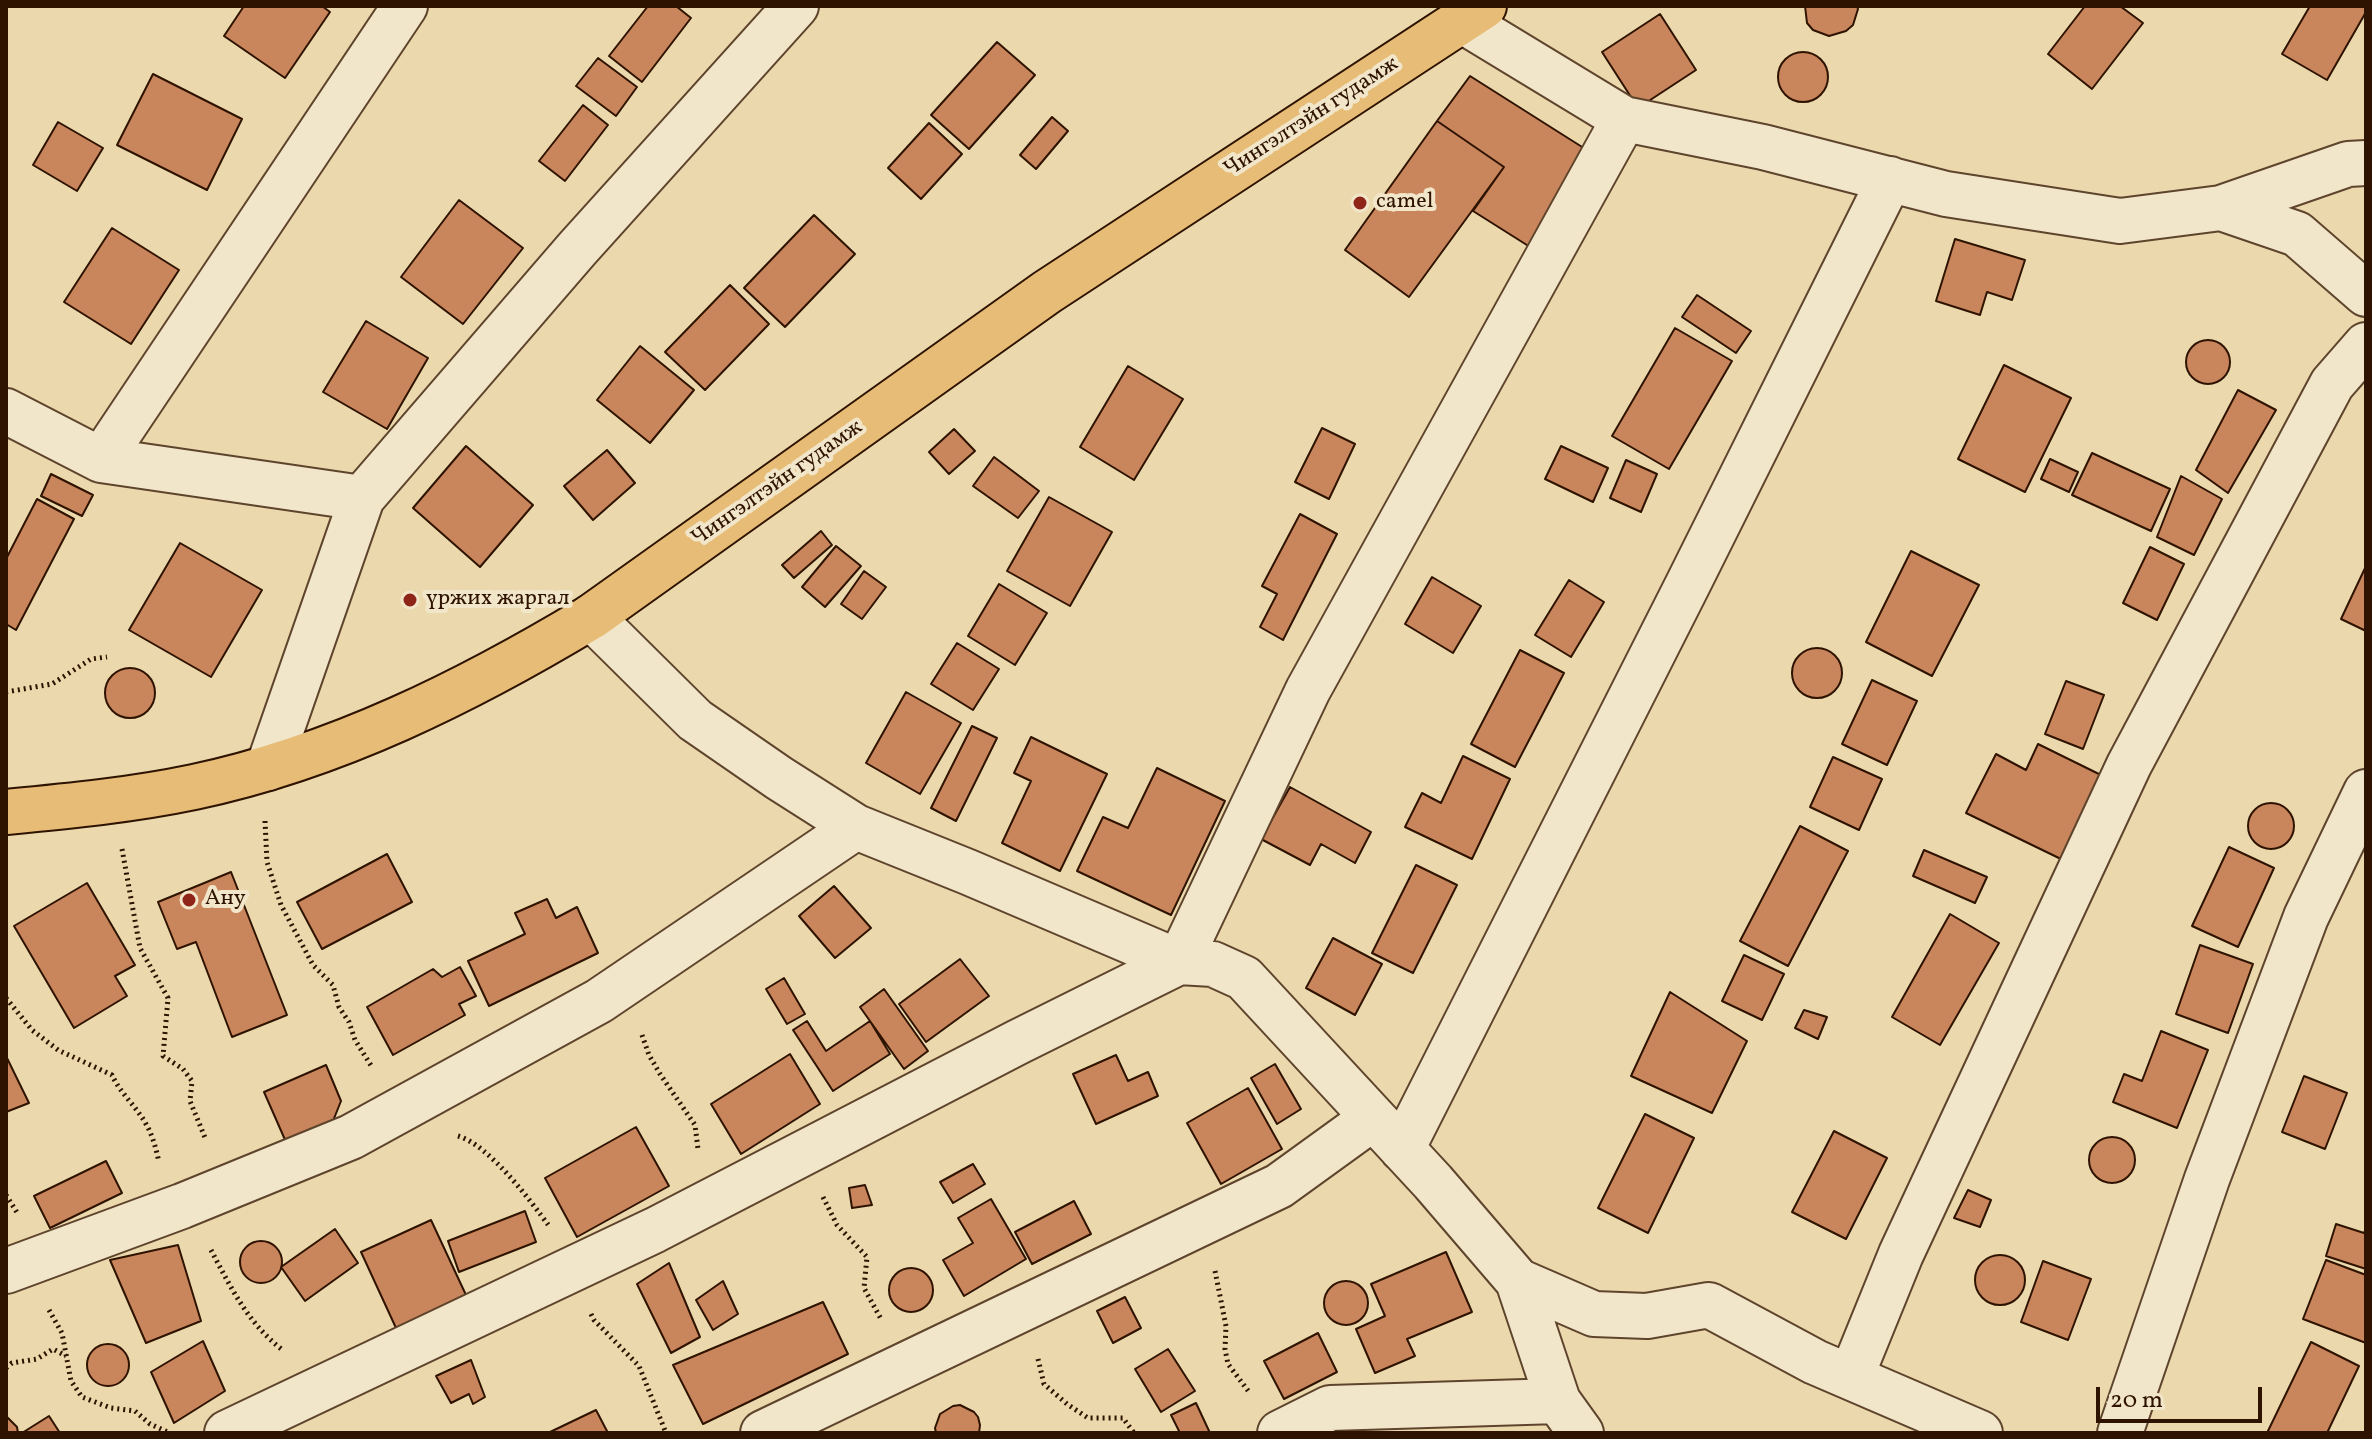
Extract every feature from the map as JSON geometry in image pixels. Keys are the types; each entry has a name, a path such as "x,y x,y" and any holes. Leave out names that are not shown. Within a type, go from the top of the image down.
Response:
{"main road":[{"name":"Чингэлтэйн гудамж","path":"6,812 112,801 195,787 255,771 362,734 440,700 524,657 591,617 1047,292 1470,11"}],"street":[{"path":"101,460 405,6"},
{"path":"255,771 362,498 577,249 796,6"},
{"path":"1470,11 1624,119 1763,147 1946,194 2120,221 2221,208 2348,164 2366,163"},
{"path":"227,1433 655,1230 1179,962 1308,690 1624,119"},
{"path":"763,1433 1388,1133 1681,598 1890,179"},
{"path":"2221,208 2297,234 2366,294"},
{"path":"1851,1377 1901,1254 2129,765 2332,384 2366,345"},
{"path":"6,411 101,460 362,498"},
{"path":"591,617 695,720 856,827 1179,962 1213,964 1244,978 1388,1133 1518,1281 1570,1417 1330,1408 1268,1416"},
{"path":"2120,1433 2207,1179 2301,932 2366,792"},
{"path":"6,1271 182,1206 351,1137 599,1001 856,827"},
{"path":"1518,1281 1594,1314 1647,1316 1709,1305 1815,1362 1980,1433"}],"path":[{"path":"6,692 52,684 91,659 107,657"},
{"path":"255,771 265,811 267,862 281,905 313,965 333,985 339,1007 379,1080 392,1115"},
{"path":"112,801 140,948 168,998 163,1056 183,1069 192,1081 190,1101 210,1148"},
{"path":"619,987 638,1023 649,1055 680,1101"},
{"path":"6,998 32,1030 58,1050 112,1075 145,1122 161,1170 257,1327"},
{"path":"808,1151 818,1187 837,1225 867,1257 864,1288 879,1318"},
{"path":"499,1165 554,1233 568,1271"},
{"path":"47,1255 48,1308 62,1333 71,1381 82,1397 111,1408 135,1411 150,1424 170,1433"},
{"path":"594,1320 639,1366 666,1433"},
{"path":"1226,1326 1228,1364 1268,1416"},
{"path":"6,1368 12,1363 37,1359 53,1349 67,1356"},
{"path":"1067,1404 1088,1418 1123,1418 1134,1433"}],"building":[{"path":"244,6 322,6 330,12 285,78 224,36"},
{"path":"648,6 676,6 691,18 642,82 609,56"},
{"path":"1805,6 1857,6 1858,9 1853,25 1846,31 1829,36 1813,30 1807,23"},
{"path":"2085,6 2120,6 2143,23 2092,89 2048,54"},
{"path":"2310,6 2366,6 2366,12 2327,80 2282,54"},
{"path":"1660,14 1696,70 1638,108 1602,52"},
{"path":"997,42 1035,75 969,149 931,115"},
{"path":"1803,52 1821,59 1828,77 1821,95 1803,102 1785,95 1778,77 1785,59"},
{"path":"598,58 637,87 616,116 576,86"},
{"path":"153,74 242,119 207,190 117,145"},
{"path":"1470,76 1590,152 1530,247 1473,211 1504,167 1437,121"},
{"path":"583,105 608,125 565,181 539,161"},
{"path":"1052,117 1068,131 1036,169 1020,155"},
{"path":"1437,121 1504,167 1409,297 1345,250"},
{"path":"58,122 103,148 77,191 33,165"},
{"path":"929,123 962,154 921,199 888,168"},
{"path":"459,200 523,248 463,324 401,277"},
{"path":"814,215 855,254 785,327 744,288"},
{"path":"112,228 179,270 131,344 64,302"},
{"path":"1955,239 2025,260 2012,300 1987,292 1980,315 1936,301"},
{"path":"730,285 769,324 705,390 665,352"},
{"path":"1697,295 1751,331 1736,353 1682,317"},
{"path":"366,321 428,358 387,429 323,392"},
{"path":"1675,328 1732,361 1669,469 1612,436"},
{"path":"2208,340 2224,346 2230,362 2224,378 2208,384 2192,378 2186,362 2192,346"},
{"path":"640,346 694,390 650,443 597,400"},
{"path":"2004,365 2071,398 2025,492 1958,459"},
{"path":"1128,366 1183,399 1134,480 1080,447"},
{"path":"2238,390 2276,410 2228,493 2196,470"},
{"path":"1322,428 1355,444 1329,499 1295,482"},
{"path":"954,429 975,451 949,474 929,452"},
{"path":"466,446 533,505 480,567 413,508"},
{"path":"1561,446 1608,468 1593,502 1545,479"},
{"path":"607,450 635,483 593,520 564,486"},
{"path":"2092,453 2170,489 2151,531 2072,495"},
{"path":"994,457 1039,491 1018,518 973,486"},
{"path":"2050,459 2078,472 2069,492 2041,479"},
{"path":"1626,460 1657,474 1641,512 1610,498"},
{"path":"51,474 93,495 82,516 41,496"},
{"path":"2181,476 2222,499 2194,555 2157,537"},
{"path":"1049,497 1112,532 1070,606 1007,571"},
{"path":"37,499 74,519 16,630 6,624 6,559"},
{"path":"1300,514 1337,534 1283,640 1260,627 1277,594 1262,586"},
{"path":"821,531 832,545 794,578 782,565"},
{"path":"180,543 262,590 211,677 129,630"},
{"path":"836,546 861,566 825,607 802,587"},
{"path":"2150,547 2184,564 2157,620 2123,603"},
{"path":"1911,551 1979,585 1932,676 1866,642"},
{"path":"2366,566 2366,631 2341,619"},
{"path":"864,571 886,587 862,619 841,604"},
{"path":"1432,577 1481,606 1453,653 1405,624"},
{"path":"1569,580 1604,602 1571,657 1535,635"},
{"path":"999,584 1047,613 1015,665 968,636"},
{"path":"957,643 999,669 973,710 931,684"},
{"path":"1817,648 1834,656 1842,673 1834,690 1817,698 1800,690 1792,673 1800,656"},
{"path":"1520,650 1564,673 1515,767 1471,744"},
{"path":"130,668 148,675 155,693 148,711 130,718 112,711 105,693 112,675"},
{"path":"1872,680 1917,701 1887,765 1842,744"},
{"path":"2066,681 2104,695 2083,749 2045,734"},
{"path":"906,692 961,723 920,794 866,763"},
{"path":"972,726 997,738 956,821 931,808"},
{"path":"1031,737 1107,774 1060,871 1002,843 1031,781 1014,773"},
{"path":"2038,744 2105,777 2063,860 1966,813 1996,754 2026,770"},
{"path":"1463,756 1510,779 1472,859 1405,827 1422,793 1441,803"},
{"path":"1833,757 1882,779 1859,830 1810,807"},
{"path":"1157,768 1225,801 1171,915 1077,871 1103,817 1128,828"},
{"path":"1290,787 1371,832 1355,863 1321,844 1310,865 1261,839"},
{"path":"2271,803 2287,810 2294,826 2287,842 2271,849 2255,842 2248,826 2255,810"},
{"path":"1800,826 1848,851 1788,966 1740,941"},
{"path":"2229,847 2274,868 2238,947 2192,926"},
{"path":"1924,850 1987,877 1975,903 1913,876"},
{"path":"387,854 412,902 322,949 297,902"},
{"path":"1416,865 1457,885 1413,973 1372,953"},
{"path":"231,872 287,1015 232,1037 196,942 177,949 158,902"},
{"path":"87,883 135,965 115,976 127,996 74,1028 14,926"},
{"path":"834,886 871,928 835,958 799,916"},
{"path":"547,899 556,918 577,907 598,953 489,1006 468,961 525,934 515,913"},
{"path":"1950,914 1999,943 1940,1045 1892,1017"},
{"path":"1333,938 1382,964 1355,1015 1306,988"},
{"path":"2200,945 2253,964 2228,1033 2176,1014"},
{"path":"1744,955 1784,974 1762,1020 1722,1001"},
{"path":"960,959 989,996 926,1042 899,1004"},
{"path":"460,967 476,996 459,1004 465,1015 393,1055 367,1007 433,969 442,977"},
{"path":"784,978 805,1014 787,1024 766,989"},
{"path":"884,989 928,1051 904,1069 860,1007"},
{"path":"1670,992 1747,1041 1712,1113 1631,1076"},
{"path":"1804,1010 1827,1017 1818,1039 1795,1028"},
{"path":"807,1021 826,1051 870,1021 890,1054 833,1091 793,1030"},
{"path":"2161,1031 2208,1050 2177,1128 2113,1102 2124,1074 2142,1081"},
{"path":"790,1054 820,1104 741,1154 711,1104"},
{"path":"1116,1055 1128,1081 1148,1072 1158,1096 1096,1124 1073,1074"},
{"path":"6,1056 29,1103 6,1112"},
{"path":"1275,1064 1301,1109 1277,1124 1251,1078"},
{"path":"326,1065 341,1101 333,1121 286,1142 264,1092"},
{"path":"2304,1076 2347,1093 2325,1149 2282,1132"},
{"path":"1248,1088 1282,1149 1221,1184 1187,1123"},
{"path":"1645,1114 1694,1138 1648,1233 1598,1208"},
{"path":"636,1127 669,1186 577,1237 545,1178"},
{"path":"1834,1131 1887,1158 1846,1239 1792,1212"},
{"path":"2112,1137 2121,1138 2128,1144 2134,1151 2134,1169 2128,1176 2121,1182 2112,1183 2103,1182 2096,1176 2090,1169 2089,1160 2090,1151 2096,1144 2103,1138"},
{"path":"106,1161 122,1193 50,1228 34,1196"},
{"path":"973,1164 985,1184 953,1203 940,1182"},
{"path":"865,1185 872,1205 852,1208 849,1188"},
{"path":"1968,1190 1991,1200 1980,1227 1954,1218"},
{"path":"991,1199 1026,1259 964,1296 943,1260 973,1243 958,1218"},
{"path":"1074,1201 1091,1234 1032,1264 1015,1232"},
{"path":"525,1211 536,1242 459,1272 448,1241"},
{"path":"431,1220 466,1295 396,1328 361,1252"},
{"path":"2336,1224 2364,1233 2366,1228 2366,1269 2326,1256"},
{"path":"335,1229 358,1263 305,1301 281,1267"},
{"path":"261,1241 276,1247 282,1262 276,1277 261,1283 246,1277 240,1262 246,1247"},
{"path":"178,1245 201,1321 146,1343 110,1260"},
{"path":"1446,1252 1472,1312 1407,1339 1415,1356 1375,1373 1356,1329 1385,1316 1371,1284"},
{"path":"2000,1255 2017,1263 2025,1280 2017,1297 2000,1305 1983,1297 1975,1280 1983,1263"},
{"path":"2326,1260 2366,1275 2366,1343 2303,1319"},
{"path":"2043,1261 2091,1279 2068,1340 2021,1322"},
{"path":"669,1263 700,1337 671,1353 637,1284"},
{"path":"911,1268 927,1274 933,1290 927,1306 911,1312 895,1306 889,1290 895,1274"},
{"path":"723,1281 738,1314 713,1330 696,1300"},
{"path":"1346,1281 1362,1287 1368,1303 1362,1319 1346,1325 1330,1319 1324,1303 1330,1287"},
{"path":"1125,1297 1141,1328 1113,1343 1097,1311"},
{"path":"823,1302 848,1354 703,1424 673,1365"},
{"path":"1318,1333 1337,1372 1284,1399 1264,1361"},
{"path":"203,1341 225,1391 174,1423 151,1372"},
{"path":"2311,1342 2359,1366 2327,1433 2267,1433"},
{"path":"108,1344 123,1350 129,1365 123,1380 108,1386 93,1380 87,1365 93,1350"},
{"path":"1168,1349 1195,1391 1161,1412 1135,1369"},
{"path":"471,1360 485,1397 473,1404 469,1394 451,1403 436,1376"},
{"path":"1196,1403 1210,1433 1180,1433 1171,1415"},
{"path":"960,1405 978,1417 979,1433 936,1433 940,1414"},
{"path":"596,1410 608,1433 548,1433"},
{"path":"6,1416 17,1427 18,1433 6,1433"},
{"path":"49,1416 60,1433 22,1433"}],"place":[{"name":"camel","path":"1360,203"},
{"name":"үржих жаргал","path":"410,600"},
{"name":"Ану","path":"189,900"}]}
